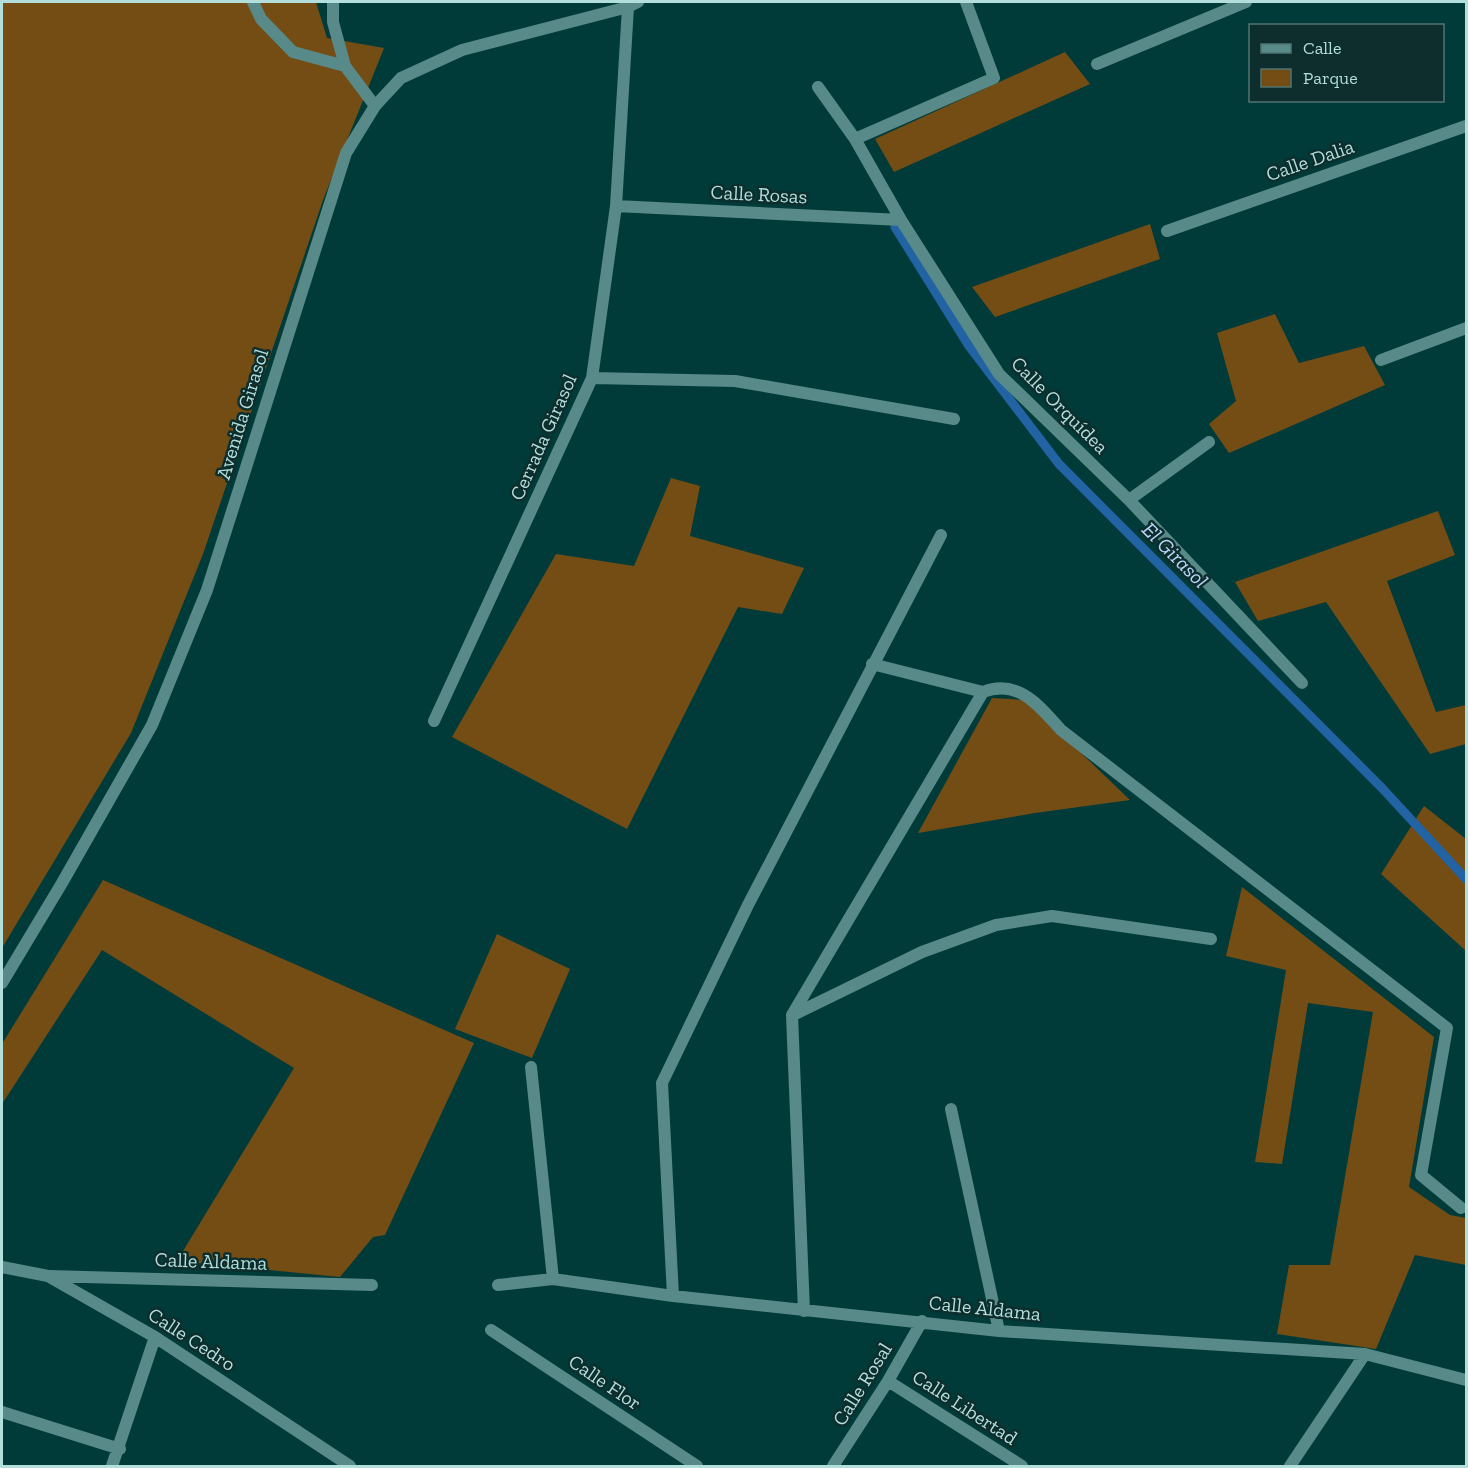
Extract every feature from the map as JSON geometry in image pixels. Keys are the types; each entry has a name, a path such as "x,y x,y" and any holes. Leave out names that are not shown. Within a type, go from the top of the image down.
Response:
{"street":[{"path":"253,2 261,19 293,52 345,66"},
{"path":"333,2 333,22 345,66 375,106"},
{"path":"855,139 994,78 966,2"},
{"path":"1097,64 1246,2"},
{"name":"Avenida Girasol","path":"2,983 152,725 207,590 345,153 375,106 401,78 462,50 631,3"},
{"name":"Cerrada Girasol","path":"434,721 592,378 616,206 631,3"},
{"name":"Calle Orquídea","path":"818,87 855,139 900,220 999,374 1129,500 1302,683"},
{"name":"Calle Dalia","path":"1167,231 1467,126"},
{"name":"Calle Rosas","path":"616,206 900,220"},
{"path":"1381,360 1467,328"},
{"path":"592,378 735,381 954,419"},
{"path":"1129,500 1209,442"},
{"path":"673,1296 662,1083 872,664 940,535"},
{"path":"872,664 983,692 994,688 1030,696 1061,730 1448,1028 1420,1175 1461,1208"},
{"path":"804,1311 792,1016 983,692"},
{"path":"792,1016 922,952 996,924 1052,916 1210,939"},
{"path":"531,1067 553,1279"},
{"path":"951,1109 999,1331"},
{"name":"Calle Cedro","path":"2,1267 48,1276 155,1337 350,1467"},
{"name":"Calle Aldama","path":"48,1276 372,1285"},
{"name":"Calle Aldama","path":"498,1285 553,1279 673,1296 999,1331 1365,1354 1467,1380"},
{"name":"Calle Rosal","path":"833,1467 888,1381 922,1321"},
{"name":"Calle Flor","path":"491,1330 697,1467"},
{"path":"112,1467 120,1449 155,1337"},
{"path":"1290,1467 1365,1354"},
{"name":"Calle Libertad","path":"888,1381 1022,1467"},
{"path":"2,1412 120,1449"}],"green space":[{"path":"2,2 316,2 327,38 384,48 323,200 203,554 131,733 2,948"},
{"path":"1065,52 1090,84 894,172 875,139"},
{"path":"1150,224 1160,259 995,317 972,287"},
{"path":"1275,314 1299,363 1364,346 1385,385 1229,453 1209,424 1236,401 1217,333"},
{"path":"671,478 700,486 690,536 804,568 782,614 738,607 627,829 452,737 556,554 634,566"},
{"path":"1438,511 1455,555 1387,581 1436,712 1466,705 1466,744 1430,754 1326,602 1258,621 1235,582"},
{"path":"992,698 1026,700 1130,800 918,833"},
{"path":"1424,806 1466,839 1466,951 1381,874"},
{"path":"103,880 474,1043 385,1235 373,1237 340,1277 177,1261 294,1068 102,950 2,1104 2,1044"},
{"path":"1242,887 1434,1037 1409,1187 1450,1215 1466,1218 1466,1265 1415,1255 1376,1349 1277,1334 1289,1265 1330,1265 1373,1012 1308,1003 1282,1164 1255,1162 1286,970 1226,956"},
{"path":"497,934 570,969 532,1058 455,1029"}],"waterway":[{"name":"El Girasol","path":"895,227 969,346 1059,464 1381,787 1466,879"}]}
